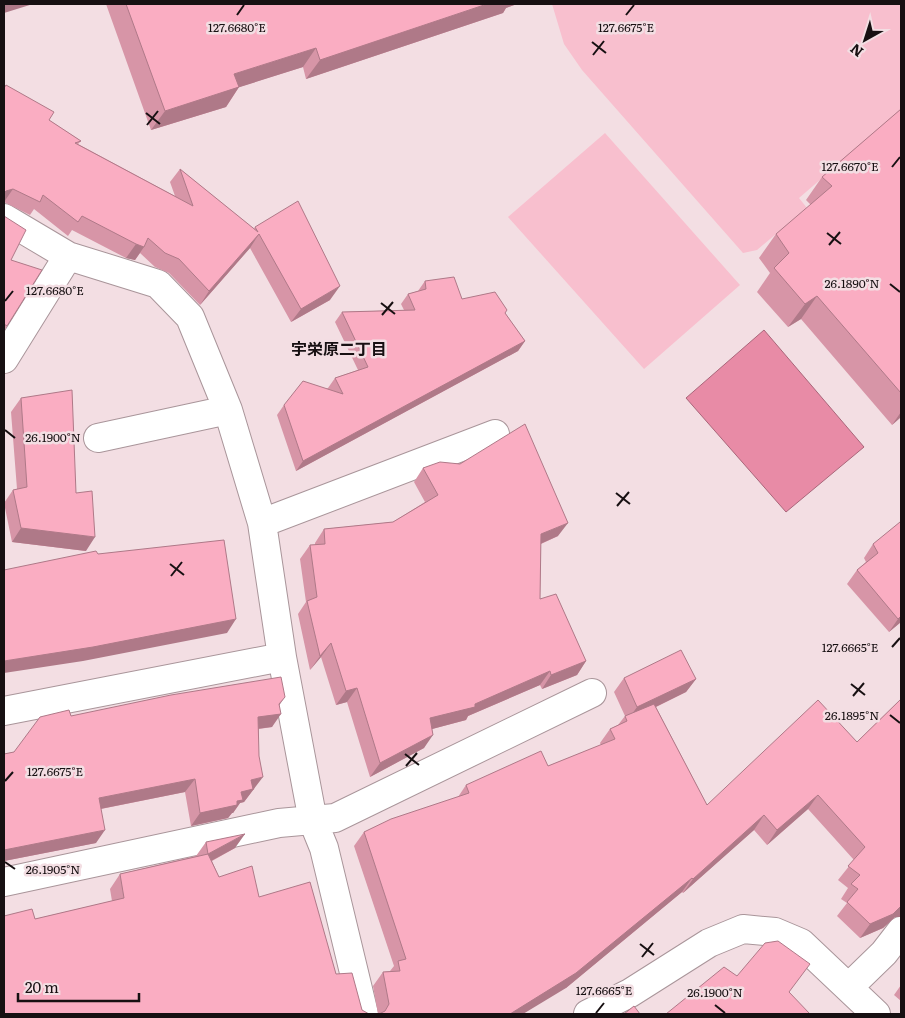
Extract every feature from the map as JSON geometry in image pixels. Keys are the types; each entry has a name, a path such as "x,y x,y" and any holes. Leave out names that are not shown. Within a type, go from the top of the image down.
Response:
{"street":[{"path":"4,218 68,256 158,284 190,316 228,410 262,524 282,657 313,821 324,848 364,1014"},
{"path":"4,359 68,256"},
{"path":"98,438 228,410"},
{"path":"262,524 495,434"},
{"path":"4,711 282,657"},
{"path":"4,882 280,823 334,818 592,693"},
{"path":"588,1014 630,993 709,943 743,929 775,932 801,943 876,1014"},
{"path":"849,987 884,953 901,932"}],"shaded area":[{"path":"552,4 901,4 901,110 799,198 807,208 757,250 743,253 582,70 564,44"},
{"path":"605,133 740,285 644,369 508,217"},
{"path":"764,330 864,447 786,512 686,398"}],"building":[{"path":"126,4 487,4 320,60 316,48 234,74 239,87 165,111"},
{"path":"6,85 54,112 49,120 81,141 75,143 193,206 180,169 258,232 255,227 298,201 340,286 301,309 259,234 209,291 179,259 165,253 148,238 144,247 82,216 78,222 43,195 40,202 13,189 4,193 4,88"},
{"path":"901,109 901,393 817,296 805,304 774,268 789,253 776,234 832,186 822,177"},
{"path":"4,216 26,230 11,260 42,270 7,326 4,324"},
{"path":"454,277 462,299 495,292 507,310 505,313 525,341 303,461 284,405 303,381 343,394 335,378 368,367 342,312 415,310 408,294 426,289 425,281"},
{"path":"72,390 76,493 92,491 95,537 21,528 13,490 27,487 21,398"},
{"path":"525,424 568,523 541,534 540,599 556,594 586,661 551,675 550,671 475,704 475,707 430,718 433,735 380,763 357,688 346,691 331,643 320,656 307,601 317,597 310,545 325,544 324,529 393,522 438,495 423,468 440,462 460,464"},
{"path":"900,522 901,616 898,619 857,570 878,553 873,544"},
{"path":"224,540 236,619 93,647 4,661 4,570 96,551 98,554"},
{"path":"681,650 696,679 637,707 624,678"},
{"path":"281,677 285,697 279,704 281,714 258,717 259,756 263,777 251,780 253,789 241,792 243,800 237,801 237,805 200,813 195,779 99,798 105,830 4,850 4,754 14,752 40,717 69,710 71,716 171,695"},
{"path":"901,699 901,906 893,914 870,924 847,902 858,889 851,884 860,875 848,866 865,847 818,795 777,830 764,815 693,879 576,973 510,1014 379,1014 385,1011 389,1004 383,972 400,971 398,961 406,959 364,832 391,819 469,793 466,785 541,751 548,766 615,739 610,729 627,721 625,716 654,704 707,805 818,700 857,742"},
{"path":"245,834 208,854 206,842"},
{"path":"208,854 219,877 252,866 259,897 310,882 336,974 352,973 362,1010 369,1014 4,1014 4,916 32,909 35,919 124,898 120,874"},
{"path":"778,941 810,964 789,992 810,1014 666,1014 724,967 737,976 765,943"},
{"path":"634,1006 640,1014 624,1014"}],"district":[{"name":"宇栄原二丁目","path":"339,348"}]}
